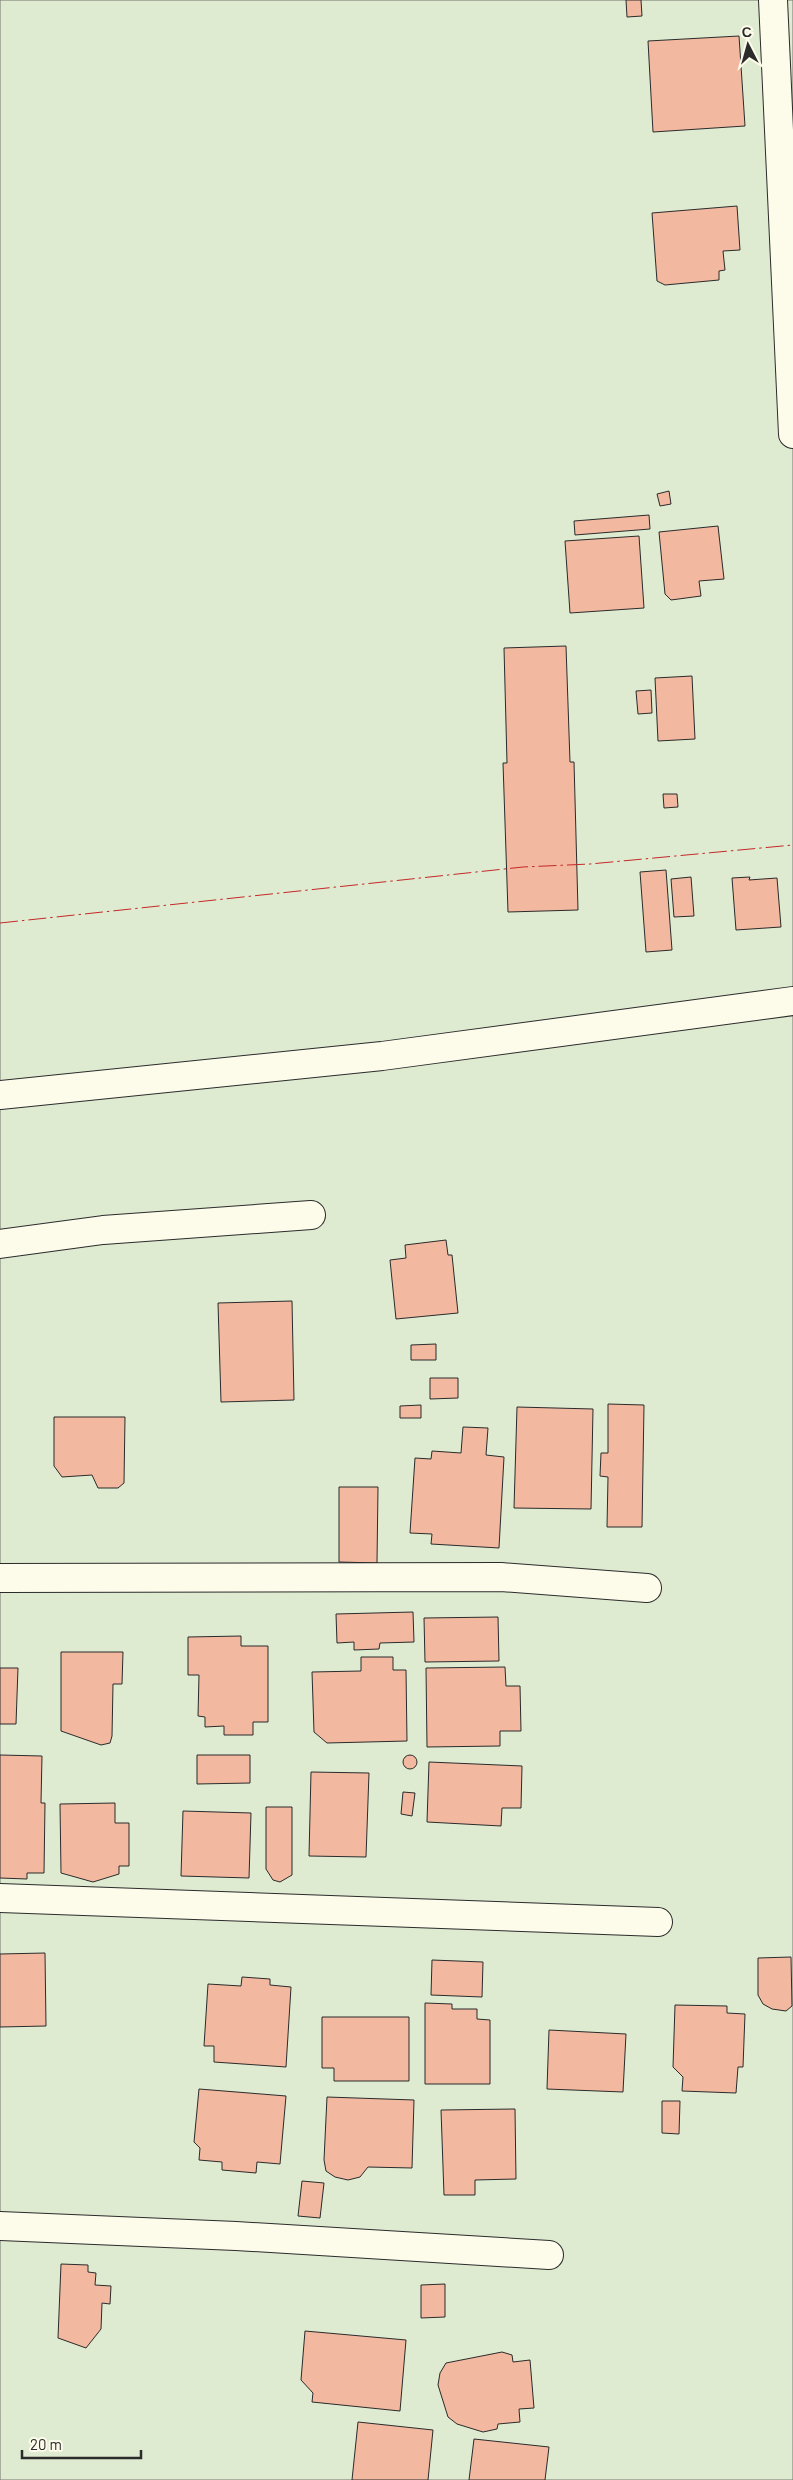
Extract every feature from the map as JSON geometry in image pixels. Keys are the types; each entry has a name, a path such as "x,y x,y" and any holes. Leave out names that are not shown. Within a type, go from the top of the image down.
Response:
{"street":[{"path":"773,0 793,434"},
{"path":"0,1095 382,1056 793,1001"},
{"path":"0,1244 103,1230 311,1215"},
{"path":"0,1578 501,1577 647,1588"},
{"path":"0,1898 658,1922"},
{"path":"0,2226 236,2236 549,2255"}],"green space":[{"path":"0,0 793,0 793,2480 0,2480"}],"building":[{"path":"626,0 641,0 642,16 627,17"},
{"path":"739,36 745,126 653,132 648,41"},
{"path":"737,206 740,250 723,251 725,270 719,271 719,280 665,285 657,281 652,213"},
{"path":"669,491 671,504 660,506 657,494"},
{"path":"649,515 650,529 575,535 574,521"},
{"path":"718,526 724,579 699,581 701,596 671,600 665,594 659,532"},
{"path":"639,536 644,608 570,613 565,541"},
{"path":"566,646 570,762 574,762 578,910 508,912 503,763 507,763 504,648"},
{"path":"692,676 695,739 658,741 655,678"},
{"path":"651,690 652,713 638,714 636,691"},
{"path":"663,794 677,794 678,807 664,808"},
{"path":"666,870 672,950 646,952 640,872"},
{"path":"691,877 694,916 674,917 671,879"},
{"path":"750,877 749,880 777,878 781,927 736,930 732,878"},
{"path":"446,1240 448,1255 452,1255 458,1313 396,1319 390,1260 406,1258 405,1245"},
{"path":"292,1301 294,1400 221,1402 218,1303"},
{"path":"436,1344 436,1360 411,1360 411,1345"},
{"path":"430,1378 458,1378 458,1398 430,1399"},
{"path":"608,1404 644,1405 642,1527 607,1527 608,1477 600,1476 601,1453 608,1453"},
{"path":"421,1405 421,1418 400,1418 400,1406"},
{"path":"517,1407 593,1409 591,1509 514,1508"},
{"path":"54,1417 125,1417 124,1483 118,1488 98,1488 92,1475 62,1477 54,1466"},
{"path":"463,1427 488,1428 486,1455 504,1457 499,1548 431,1544 432,1534 410,1533 415,1458 431,1459 432,1451 461,1453"},
{"path":"339,1487 378,1487 377,1563 339,1562"},
{"path":"413,1612 414,1642 380,1643 379,1649 354,1650 354,1642 337,1643 336,1614"},
{"path":"498,1617 499,1661 425,1662 424,1618"},
{"path":"241,1636 241,1646 268,1646 268,1722 253,1722 253,1735 224,1735 224,1726 205,1727 205,1717 198,1716 199,1675 188,1675 188,1637"},
{"path":"61,1652 123,1652 122,1684 113,1684 112,1736 110,1743 101,1745 61,1731"},
{"path":"361,1657 393,1657 393,1670 406,1670 407,1741 327,1743 314,1732 312,1672 361,1671"},
{"path":"505,1667 506,1686 520,1686 521,1731 500,1731 500,1746 427,1747 426,1668"},
{"path":"0,1668 18,1668 16,1724 0,1724"},
{"path":"0,1755 42,1756 41,1803 45,1803 44,1873 27,1873 27,1879 0,1878"},
{"path":"197,1755 250,1755 250,1783 197,1784"},
{"path":"407,1755 413,1755 417,1762 413,1769 407,1769 403,1765 403,1759"},
{"path":"429,1762 522,1766 521,1808 502,1808 501,1826 427,1822"},
{"path":"311,1772 369,1773 366,1857 309,1856"},
{"path":"403,1792 415,1793 412,1816 401,1814"},
{"path":"115,1803 115,1823 129,1823 129,1866 119,1866 119,1874 93,1882 61,1873 60,1804"},
{"path":"266,1807 292,1807 292,1875 280,1882 273,1880 266,1869"},
{"path":"183,1811 251,1813 249,1878 181,1876"},
{"path":"45,1953 46,2026 0,2027 0,1954"},
{"path":"791,1957 792,2006 786,2011 772,2009 763,2004 758,1995 758,1958"},
{"path":"432,1960 483,1962 482,1997 431,1995"},
{"path":"242,1977 270,1979 270,1985 291,1987 286,2067 214,2062 214,2046 204,2046 208,1984 241,1986"},
{"path":"425,2003 452,2004 452,2009 477,2009 477,2019 490,2020 490,2084 425,2084"},
{"path":"675,2005 727,2006 727,2013 745,2014 743,2067 738,2067 736,2093 682,2091 683,2077 673,2067"},
{"path":"322,2017 409,2017 409,2081 334,2081 334,2068 322,2068"},
{"path":"549,2030 626,2034 623,2092 547,2089"},
{"path":"199,2089 286,2096 280,2164 257,2162 256,2173 222,2170 222,2162 199,2160 200,2148 194,2142"},
{"path":"327,2097 414,2100 412,2168 368,2167 360,2177 348,2180 335,2177 326,2171 324,2160"},
{"path":"662,2101 680,2101 679,2134 662,2133"},
{"path":"515,2109 516,2179 475,2180 475,2195 444,2195 441,2110"},
{"path":"302,2181 324,2183 320,2218 298,2216"},
{"path":"61,2264 88,2265 88,2272 96,2273 95,2285 111,2286 110,2304 102,2303 101,2329 86,2348 58,2338"},
{"path":"445,2284 445,2317 421,2318 421,2285"},
{"path":"305,2331 406,2340 400,2411 312,2402 313,2393 301,2380"},
{"path":"502,2352 512,2355 513,2362 530,2360 534,2408 519,2409 520,2422 498,2424 497,2429 483,2432 457,2424 448,2417 438,2385 440,2373 446,2363"},
{"path":"358,2422 433,2430 428,2480 352,2480"},
{"path":"474,2439 549,2447 545,2480 469,2480"}],"power":[{"path":"0,923 523,867 590,864 793,845"}]}
